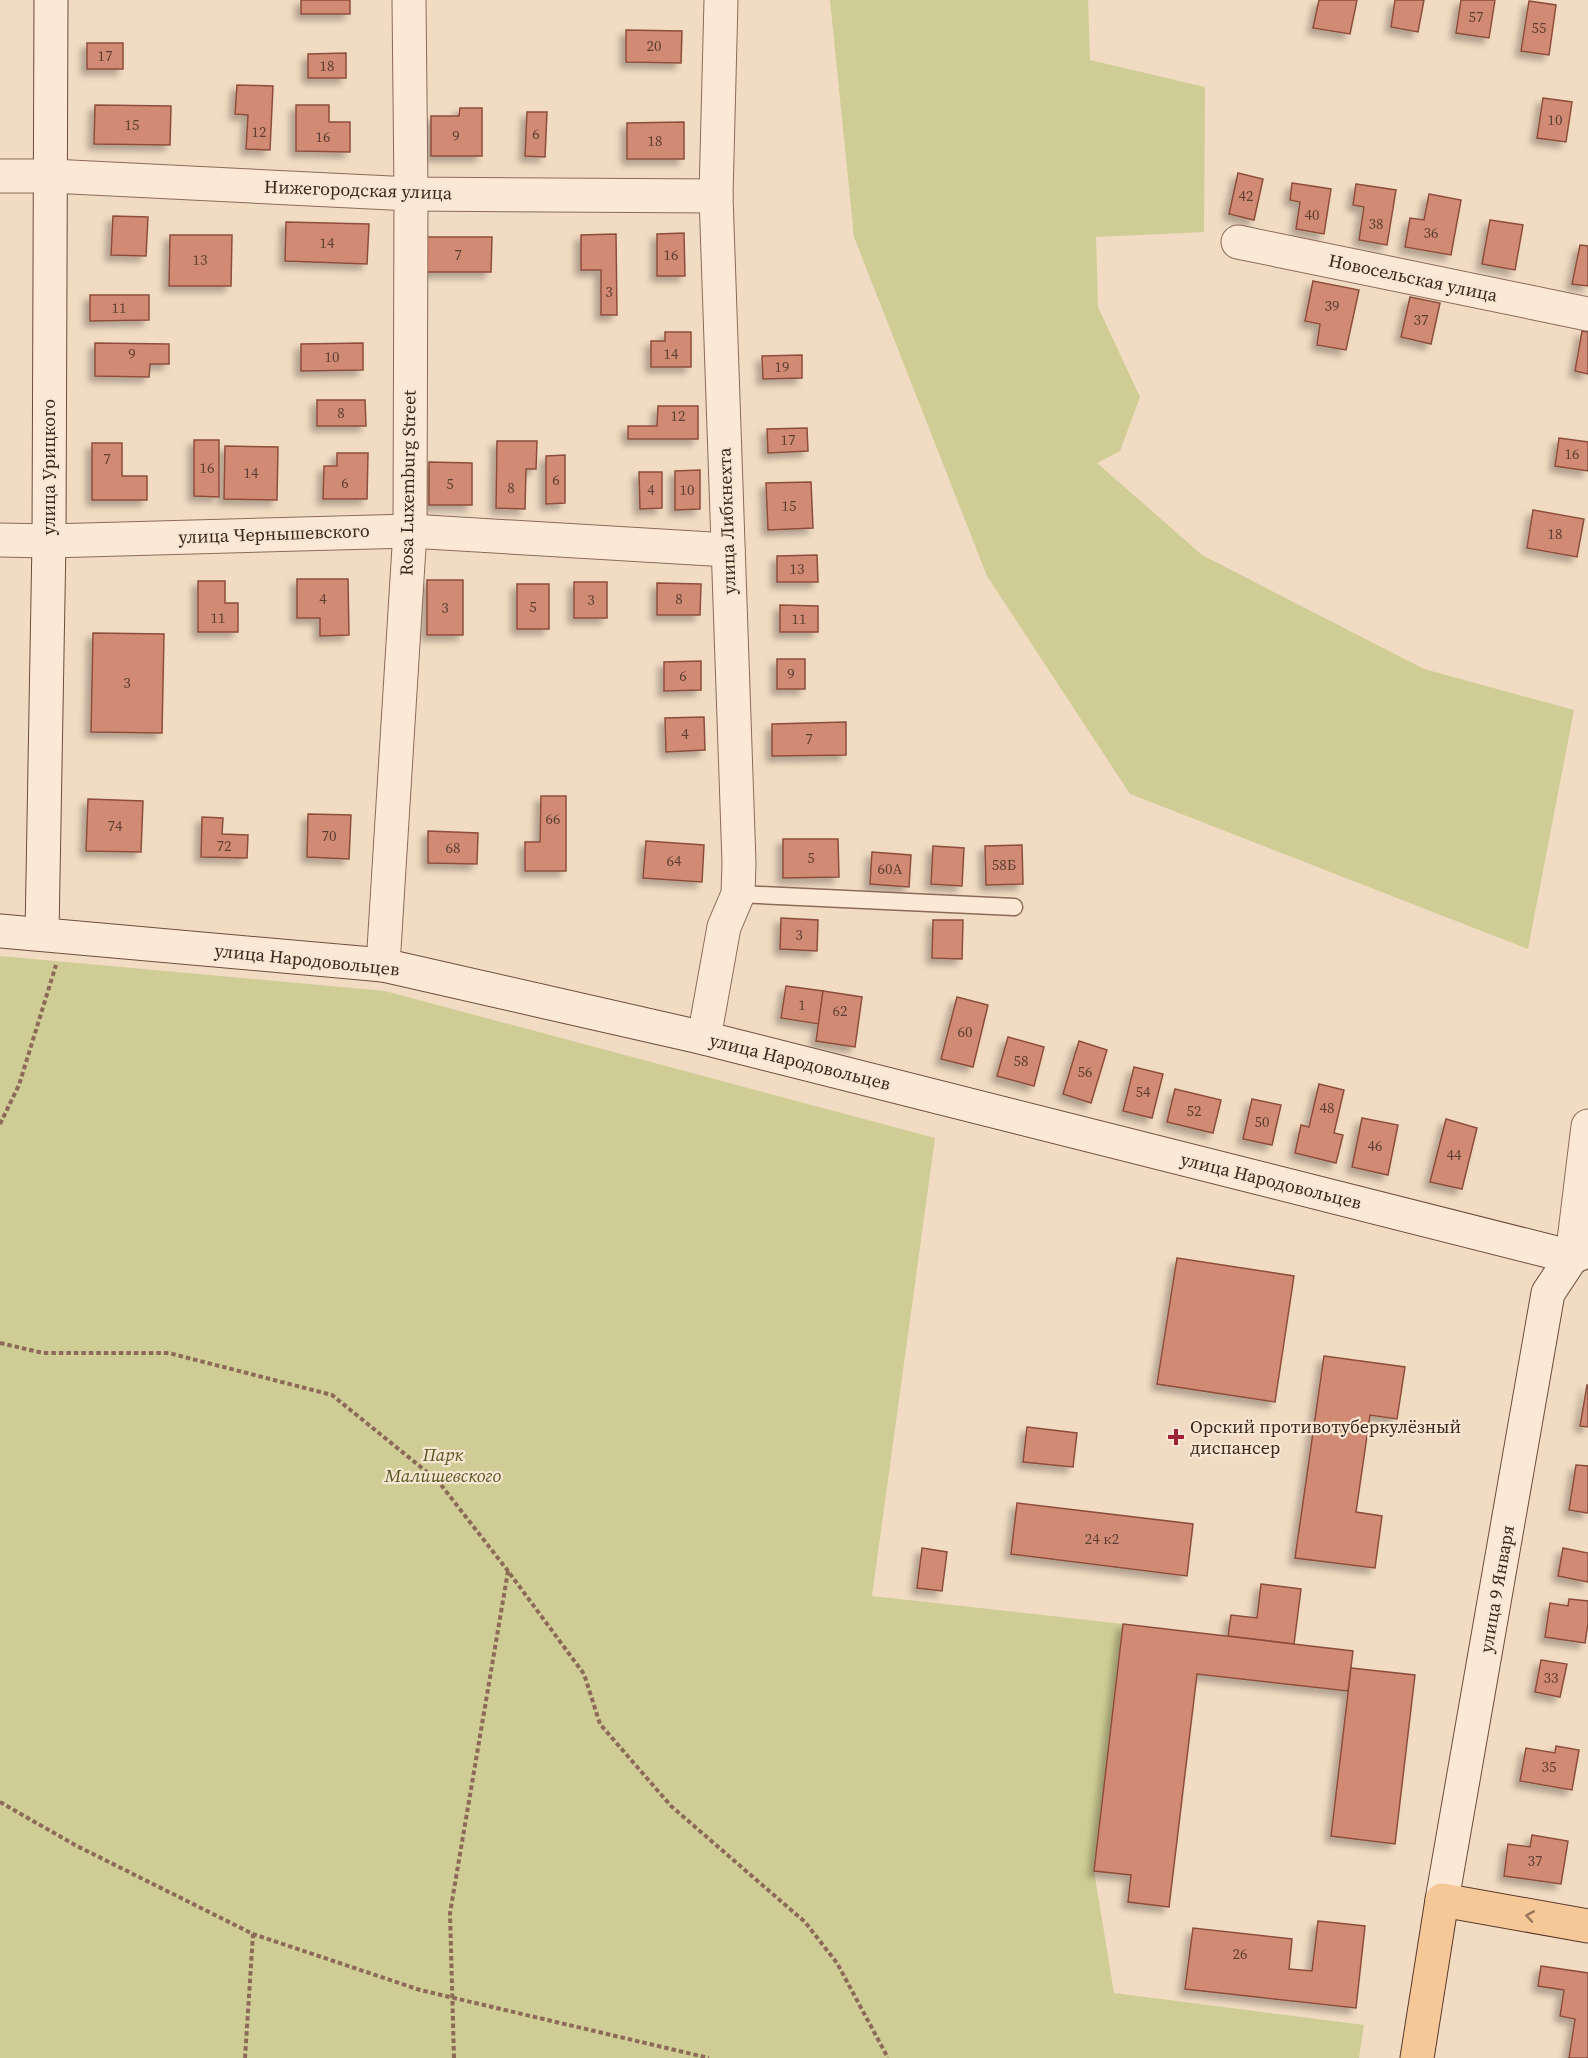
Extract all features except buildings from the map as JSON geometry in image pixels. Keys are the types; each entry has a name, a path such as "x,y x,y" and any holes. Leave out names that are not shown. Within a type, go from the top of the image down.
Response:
{"main road":[{"path":"1442,1900 1588,1926"},
{"name":"улица 9 Января","path":"1417,2058 1442,1900"}],"street":[{"name":"улица Урицкого","path":"49,948 51,0"},
{"name":"Rosa Luxemburg Street","path":"383,965 410,531 409,0"},
{"name":"улица Либкнехта","path":"704,1038 724,927 738,894 739,864 716,196 721,0"},
{"name":"Нижегородская улица","path":"0,176 51,176 411,194 716,196"},
{"name":"Новосельская улица","path":"1238,242 1588,314"},
{"name":"улица Чернышевского","path":"0,540 410,531 728,550"},
{"name":"улица Народовольцев","path":"0,931 49,948 383,965 704,1038 1580,1254"},
{"name":"улица 9 Января","path":"1442,1900 1548,1293 1580,1254 1588,1126"}],"lane":[{"path":"738,894 1014,907"}],"path":[{"path":"0,1124 19,1085 49,948"},
{"path":"0,1343 43,1353 169,1353 332,1395 438,1481 584,1674 600,1724 671,1806 805,1922 837,1963 888,2058"},
{"path":"454,2058 450,1913 508,1571"},
{"path":"0,1802 75,1845 253,1934 420,1990 710,2058"},
{"path":"245,2058 253,1934"}],"green space":[{"path":"830,0 1088,0 1090,60 1205,87 1204,232 1096,237 1098,307 1140,397 1120,451 1097,463 1202,555 1424,669 1574,710 1528,949 1130,794 987,576 854,237"},
{"name":"Парк Малишевского","path":"0,956 385,991 935,1138 872,1596 1123,1624 1094,1871 1114,1993 1364,2025 1359,2058 0,2058"}],"place":[{"name":"Орский противотуберкулёзный диспансер","path":"1176,1437"}]}
